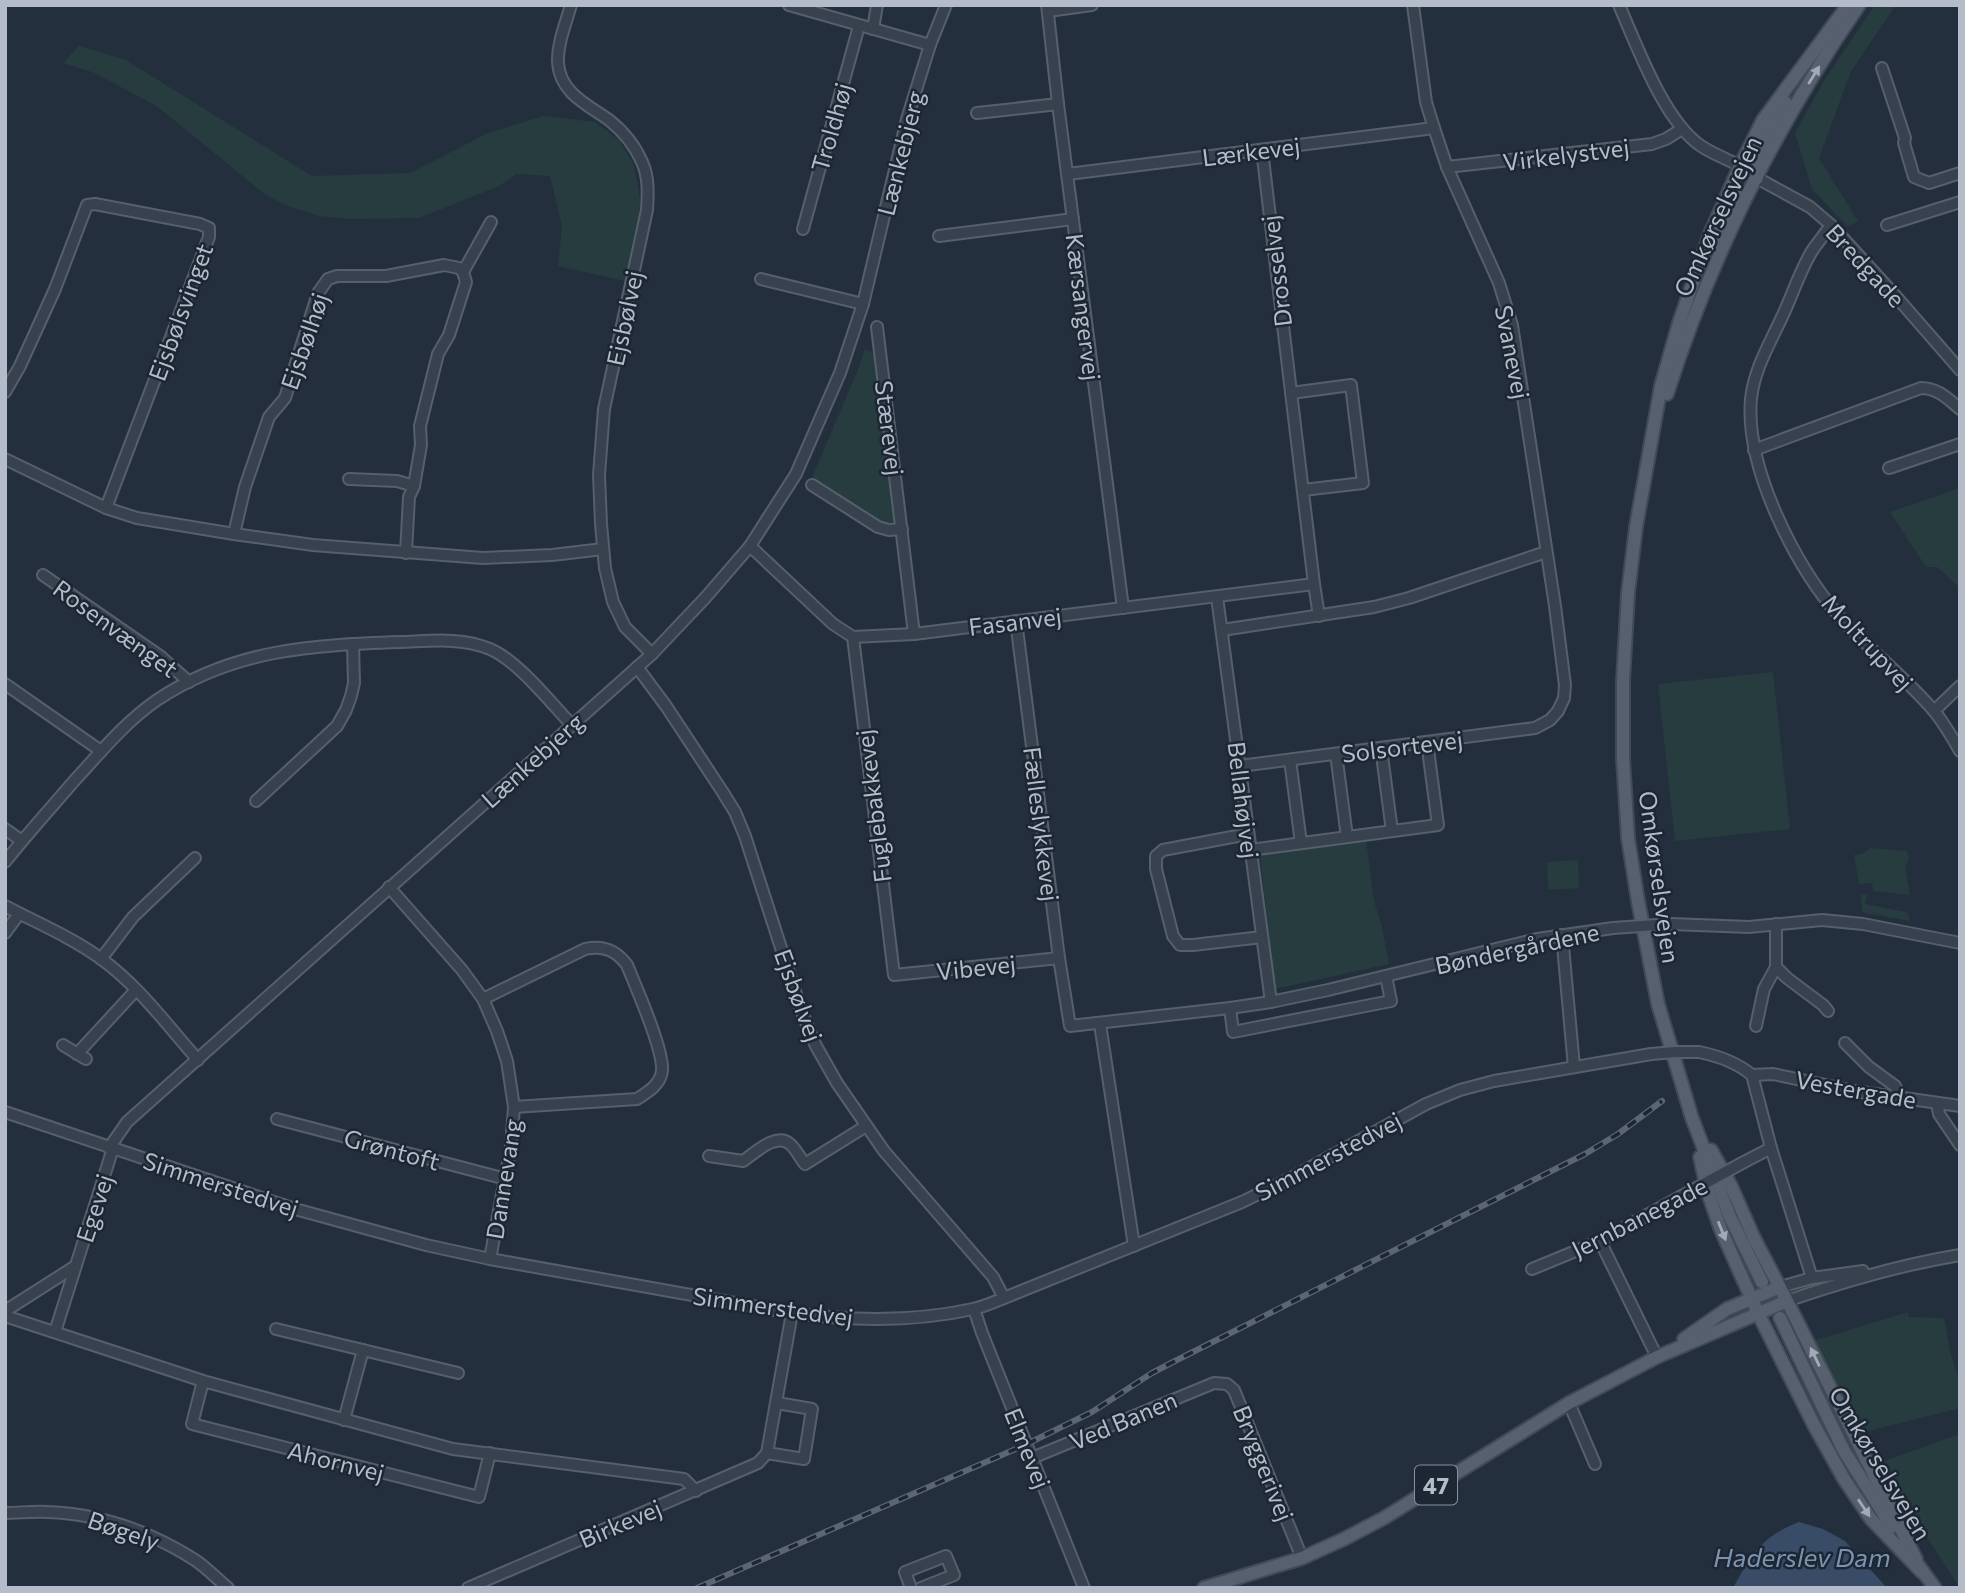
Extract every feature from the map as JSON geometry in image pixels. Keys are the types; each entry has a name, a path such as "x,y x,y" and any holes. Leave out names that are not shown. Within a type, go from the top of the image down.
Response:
{"main road":[{"name":"Omkørselsvejen","path":"1762,1282 1730,1217 1692,1118 1658,1004 1628,838 1622,759 1622,681 1636,527 1661,386 1679,323 1710,234 1763,120 1848,5"},
{"name":"Omkørselsvejen","path":"1648,461 1668,391 1714,265 1790,113 1859,5"},
{"path":"1757,178 1755,162 1758,150 1788,96 1797,73"},
{"path":"1740,166 1757,178"},
{"path":"1704,290 1713,252 1737,192 1740,166"},
{"path":"1692,1118 1731,1186 1754,1238 1922,1572"},
{"path":"1692,1118 1708,1193 1721,1230 1814,1425 1844,1479 1871,1519 1922,1572"},
{"name":"47","path":"1204,1588 1302,1558 1344,1539 1384,1518 1569,1403 1657,1357 1711,1334 1755,1306 1783,1294"},
{"name":"47","path":"1657,1357 1727,1309 1755,1306"},
{"name":"Omkørselsvejen","path":"1780,1318 1844,1451 1868,1491 1935,1588"}],"street":[{"name":"Ejsbølvej","path":"571,5 558,62 561,78 575,98 611,122 631,142 643,164 648,187 647,210 604,409 599,475 603,549 614,603 625,627 652,654"},
{"path":"789,5 930,45"},
{"path":"873,29 877,5"},
{"name":"Lænkebjerg","path":"111,1148 127,1122 652,654 750,546 796,474 840,373 863,304 907,119 930,45 946,5"},
{"path":"1048,8 1092,5"},
{"name":"Svanevej","path":"1413,5 1426,102 1447,167 1499,283 1511,326 1566,685 1558,711"},
{"path":"1619,5 1654,82 1682,129 1700,146 1740,166"},
{"name":"Kærsangervej","path":"1048,8 1123,608"},
{"name":"Troldhøj","path":"803,229 859,26"},
{"path":"1882,68 1905,138 1904,144 1914,177 1929,183 1960,173"},
{"path":"977,113 1058,104"},
{"name":"Lærkevej","path":"1068,174 1434,128"},
{"name":"Virkelystvej","path":"1447,167 1652,144 1682,129"},
{"name":"Drosselvej","path":"1262,150 1319,616"},
{"name":"Bredgade","path":"1757,178 1810,207 1831,225 1960,370"},
{"path":"1887,225 1960,202"},
{"name":"Ejsbølsvinget","path":"5,392 55,289 87,205 95,204 200,223 209,228 209,237 106,508"},
{"path":"939,236 1073,219"},
{"path":"405,553 409,497 414,486 421,445 419,426 438,354 449,335 466,282 463,272 491,222"},
{"name":"Moltrupvej","path":"1831,225 1811,252 1754,381 1751,399 1754,450 1784,531 1810,578 1839,616 1934,711 1960,751"},
{"name":"Ejsbølhøj","path":"234,534 245,487 269,417 285,398 323,284 337,276 386,276 444,265 453,265 463,272"},
{"path":"761,279 863,304"},
{"name":"Stærevej","path":"877,327 915,634"},
{"path":"1291,393 1351,385 1362,470 1363,483 1303,490"},
{"path":"1754,450 1922,388 1931,388 1942,394 1960,409"},
{"path":"1889,468 1960,444"},
{"path":"5,459 106,508 137,518 234,534 313,545 483,558 552,555 603,549"},
{"path":"349,479 397,481 414,486"},
{"path":"812,485 878,527 902,529"},
{"path":"750,546 833,624 853,637"},
{"path":"1222,629 1374,607 1546,552"},
{"name":"Rosenvænget","path":"43,575 160,656 189,682"},
{"name":"Fasanvej","path":"853,637 915,634 1314,584"},
{"name":"Bellahøjvej","path":"1217,597 1271,1002"},
{"name":"Fælleslykkevej","path":"1016,621 1070,1026"},
{"name":"Fuglebakkevej","path":"853,637 894,975"},
{"name":"Rosenvænget","path":"5,862 101,751 131,721 189,682 225,666 260,655 298,648 353,644 456,641 474,643 493,650 515,666 571,724"},
{"path":"256,801 337,726 346,710 354,683 353,644"},
{"name":"Ejsbølvej","path":"637,667 666,706 735,812 801,1010 816,1046 837,1083 884,1151 993,1277 1004,1298"},
{"path":"5,684 101,751"},
{"path":"1934,711 1960,686"},
{"name":"Solsortevej","path":"1240,766 1535,729 1550,720 1558,711"},
{"path":"1250,850 1438,825 1427,742"},
{"path":"1381,748 1392,831"},
{"path":"1336,754 1347,837"},
{"path":"1290,760 1301,843"},
{"path":"5,829 22,841"},
{"path":"1248,834 1163,850 1156,856 1156,869 1173,936 1180,945 1193,946 1262,937"},
{"path":"101,959 133,917 195,858"},
{"name":"Dannevang","path":"390,887 463,970 483,999 507,1061 514,1107 506,1179 490,1259"},
{"path":"5,906 101,959 136,990 198,1059"},
{"path":"5,933 19,914"},
{"name":"Bøndergårdene","path":"1070,1026 1271,1002 1537,939 1613,928 1671,924 1749,927 1822,920 1863,924 1960,943"},
{"path":"1756,1026 1764,989 1776,967 1776,924"},
{"path":"1562,934 1574,1067"},
{"path":"483,999 584,949 608,949 622,958 627,965 661,1055 662,1072 657,1083 637,1099 514,1107"},
{"name":"Vibevej","path":"894,975 1059,958"},
{"path":"1776,967 1828,1011"},
{"path":"1230,1008 1233,1032 1334,1013 1391,1001 1386,976"},
{"path":"63,1045 82,1056 136,990"},
{"path":"1100,1024 1134,1246"},
{"path":"1845,1043 1895,1086 1902,1099"},
{"name":"Simmerstedvej","path":"5,1112 295,1209 426,1245 792,1313 834,1318 883,1319 974,1309 1004,1298 1242,1202 1430,1102 1460,1090 1494,1081 1675,1052 1699,1052 1724,1059 1752,1075"},
{"name":"Vestergade","path":"1752,1075 1773,1074 1854,1091 1960,1106"},
{"path":"1752,1075 1771,1148 1812,1278"},
{"path":"1937,1103 1939,1114 1960,1145"},
{"name":"Grøntoft","path":"277,1119 506,1179"},
{"path":"709,1156 743,1161 772,1142 780,1140 789,1143 805,1164 866,1126"},
{"name":"Egevej","path":"55,1332 111,1148"},
{"name":"Jernbanegade","path":"1532,1269 1600,1241 1771,1148"},
{"path":"1600,1241 1657,1357"},
{"path":"1783,1294 1812,1278 1960,1255"},
{"path":"1783,1294 1838,1284 1912,1263"},
{"name":"Egevej","path":"5,1311 75,1267"},
{"path":"1783,1294 1858,1271"},
{"name":"Elmevej","path":"974,1309 1084,1588"},
{"path":"777,1403 812,1409 804,1459 767,1453 792,1313"},
{"name":"Ahornvej","path":"5,1317 203,1381 453,1449 684,1479 696,1491"},
{"path":"276,1329 458,1373"},
{"name":"Ahornvej","path":"344,1420 363,1350"},
{"name":"Ahornvej","path":"203,1381 192,1424 479,1497 490,1453"},
{"name":"Ved Banen","path":"1032,1458 1214,1382"},
{"name":"Bryggerivej","path":"1214,1382 1227,1384 1234,1390 1302,1558"},
{"path":"1569,1403 1595,1464"},
{"name":"Birkevej","path":"468,1588 696,1491 758,1463 767,1453"},
{"name":"Bøgely","path":"5,1513 46,1511 79,1514 118,1524 158,1539 197,1561 228,1588"},
{"path":"911,1588 905,1572 946,1556 954,1575 921,1588"}],"green space":[{"path":"1875,5 1896,5 1851,71 1819,158 1858,221 1848,227 1812,189 1795,133 1825,79"},
{"path":"79,46 126,60 312,176 410,173 488,133 544,116 595,122 619,140 634,165 641,204 625,281 558,266 562,226 550,176 516,174 499,186 419,218 347,219 320,216 267,196 158,107 95,73 63,63"},
{"path":"865,349 876,354 896,520 891,522 879,523 811,480"},
{"path":"1960,488 1960,588 1937,567 1926,567 1890,512"},
{"path":"1773,672 1790,829 1675,841 1658,684"},
{"path":"1366,839 1374,901 1389,964 1275,989 1260,856"},
{"path":"1871,848 1907,851 1909,860 1905,867 1910,895 1873,891 1872,883 1859,884 1854,855"},
{"path":"1578,860 1579,888 1548,890 1547,862"},
{"path":"1867,894 1865,904 1906,912 1910,921 1865,913 1862,911 1861,895"},
{"path":"1908,1312 1909,1317 1944,1318 1960,1384 1960,1408 1860,1433 1813,1341"},
{"path":"1960,1434 1960,1588 1879,1463"}],"water":[{"name":"Haderslev Dam","path":"1799,1522 1823,1529 1845,1541 1887,1588 1733,1588 1746,1565 1766,1541"}],"railway":[{"path":"697,1588 1027,1444 1092,1412 1152,1373 1585,1154 1618,1134 1662,1101"}]}
